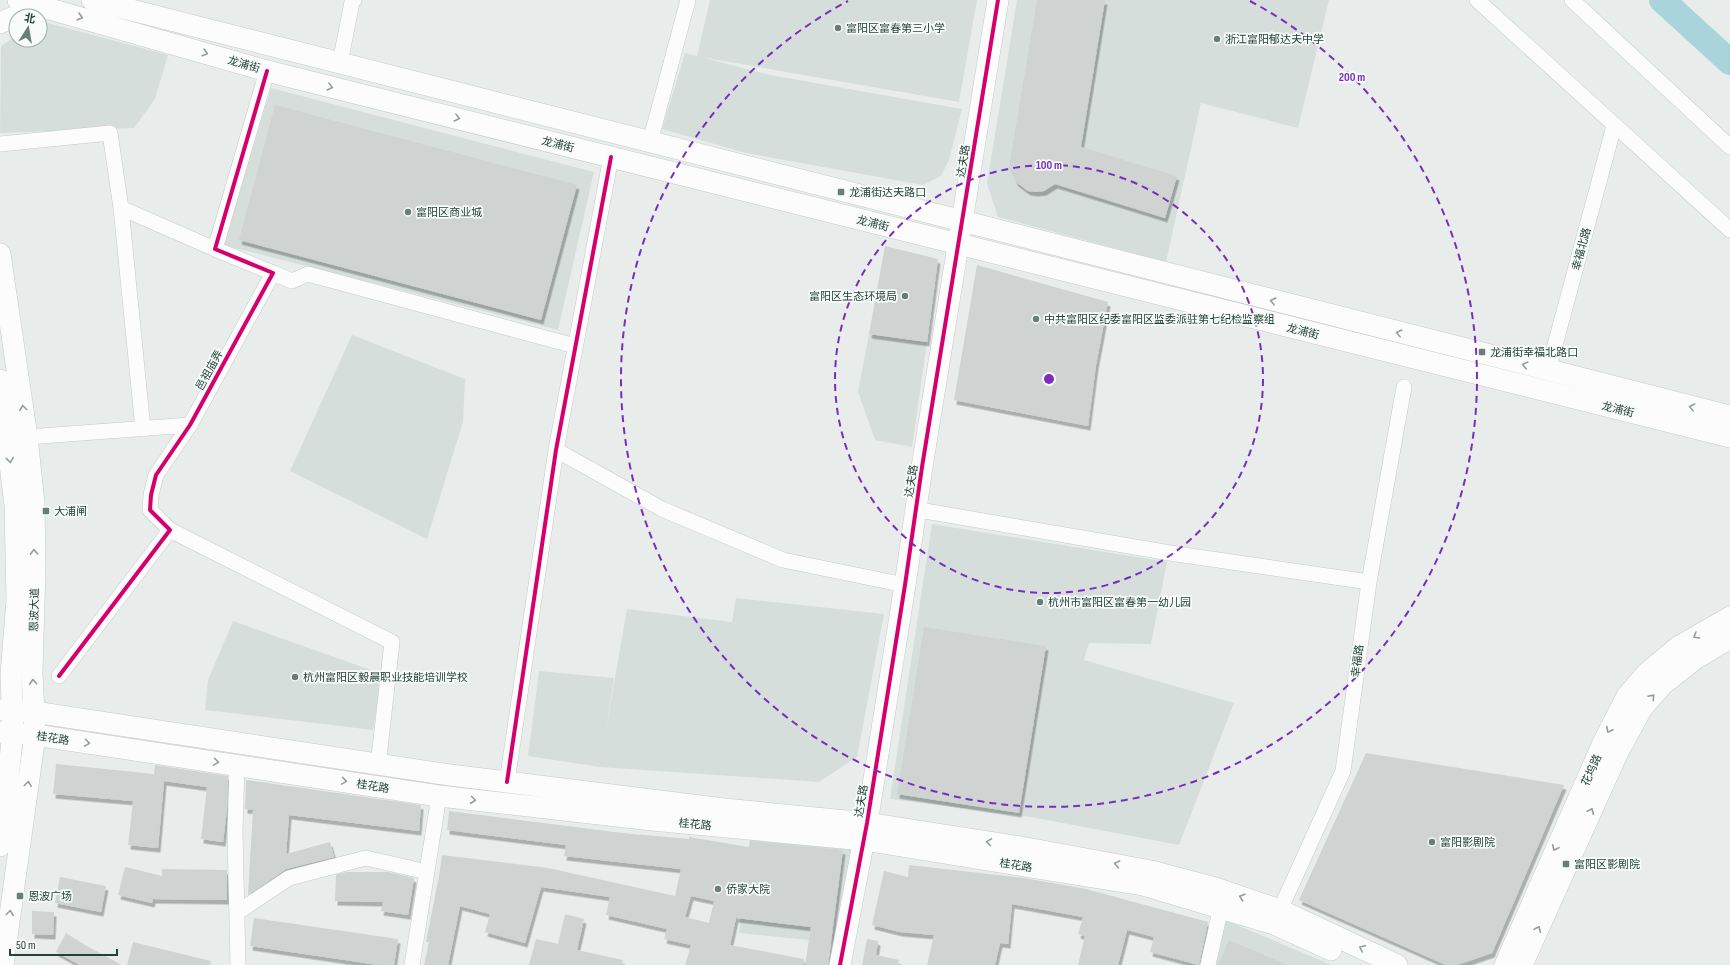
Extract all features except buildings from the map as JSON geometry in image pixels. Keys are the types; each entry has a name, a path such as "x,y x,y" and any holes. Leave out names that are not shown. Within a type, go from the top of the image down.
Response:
{"main road":[{"name":"龙浦街","path":"18,0 267,71 1730,438"},
{"name":"龙浦街","path":"92,0 1730,416"},
{"name":"达夫路","path":"968,223 998,0"},
{"name":"达夫路","path":"851,965 922,467 964,246 1008,0"},
{"path":"37,8 42,6"},
{"name":"达夫路","path":"840,965 871,833 925,511 964,246"},
{"name":"恩波大道","path":"0,254 27,437 34,504 34,608 32,673 35,735 3,965"},
{"name":"恩波大道","path":"0,380 15,506 17,600 11,674 6,710 7,732 0,846"},
{"path":"0,632 17,600"},
{"name":"花坞路","path":"1504,965 1603,743 1627,696 1648,672 1678,647 1730,617"},
{"name":"花坞路","path":"1522,965 1617,754 1642,708 1662,685 1689,664 1730,638"},
{"path":"6,710 34,712 378,766 724,809 871,833 1021,847 1151,871 1215,888 1277,917 1397,965"},
{"name":"桂花路","path":"7,732 439,796 644,820 871,833 1143,885 1221,907 1277,917 1364,965"}],"street":[{"path":"340,63 352,2 354,0"},
{"path":"650,142 688,0"},
{"path":"1476,0 1730,230"},
{"path":"1572,0 1730,147"},
{"path":"215,249 267,71"},
{"name":"幸福北路","path":"1548,371 1614,126"},
{"path":"0,144 110,132 121,208 143,429"},
{"path":"507,782 556,450 611,157"},
{"path":"121,208 292,281 308,274 575,346"},
{"name":"邑祖庙弄","path":"273,273 190,425 156,475 151,495 150,510 170,530 392,642 378,766"},
{"name":"幸福路","path":"1277,917 1343,771 1369,582 1404,387"},
{"path":"27,437 190,425"},
{"path":"556,450 662,509 783,560 905,585"},
{"path":"925,511 1170,553 1369,582"},
{"path":"59,676 170,530"},
{"path":"237,765 235,832 238,965"},
{"path":"412,965 439,796"},
{"path":"238,912 289,878 366,858 427,872"},
{"path":"1208,965 1221,907"}],"shaded area":[{"path":"710,0 977,0 959,102 701,57 770,75 962,109 949,160 941,176 923,185 746,153 662,129 685,53 697,56"},
{"path":"1017,0 1329,0 1298,128 1201,103 1166,262 998,217 987,184"},
{"path":"48,23 168,55 155,99 134,128 0,133 1,46 8,41 8,48 48,48"},
{"name":"富阳区商业城","path":"271,88 594,172 558,330 223,245"},
{"path":"869,334 927,342 912,447 875,440 858,392"},
{"path":"352,335 465,379 463,422 427,539 290,471"},
{"path":"932,524 1167,562 1151,644 1089,643 1084,660 1234,703 1179,845 1031,817 890,799"},
{"path":"736,598 884,614 857,757 819,782 600,767 528,756 539,671 614,678 606,730 627,609 732,622"},
{"name":"杭州富阳区毅晨职业技能培训学校","path":"233,621 382,674 373,730 205,710 208,680"},
{"path":"750,839 853,848 838,943 739,933"},
{"path":"1225,920 1332,965 1211,965"}],"waterway":[{"path":"1662,0 1730,62"}],"cycle path":[{"path":"840,965 867,823 905,585 922,467 998,0"},
{"path":"59,676 170,530 150,510 151,495 156,475 190,425 273,273 215,249 267,71"},
{"path":"507,782 556,450 611,157"}],"place":[{"name":"富阳区富春第三小学","path":"838,28"},
{"name":"浙江富阳郁达夫中学","path":"1217,39"},
{"name":"龙浦街达夫路口","path":"841,192"},
{"name":"富阳区商业城","path":"408,212"},
{"name":"富阳区生态环境局","path":"905,296"},
{"name":"中共富阳区纪委富阳区监委派驻第七纪检监察组","path":"1036,319"},
{"name":"龙浦街幸福北路口","path":"1482,352"},
{"name":"大浦闸","path":"46,511"},
{"name":"杭州市富阳区富春第一幼儿园","path":"1040,602"},
{"name":"杭州富阳区毅晨职业技能培训学校","path":"295,677"},
{"name":"富阳影剧院","path":"1432,842"},
{"name":"富阳区影剧院","path":"1566,864"},
{"name":"侨家大院","path":"718,889"},
{"name":"恩波广场","path":"20,896"}]}
